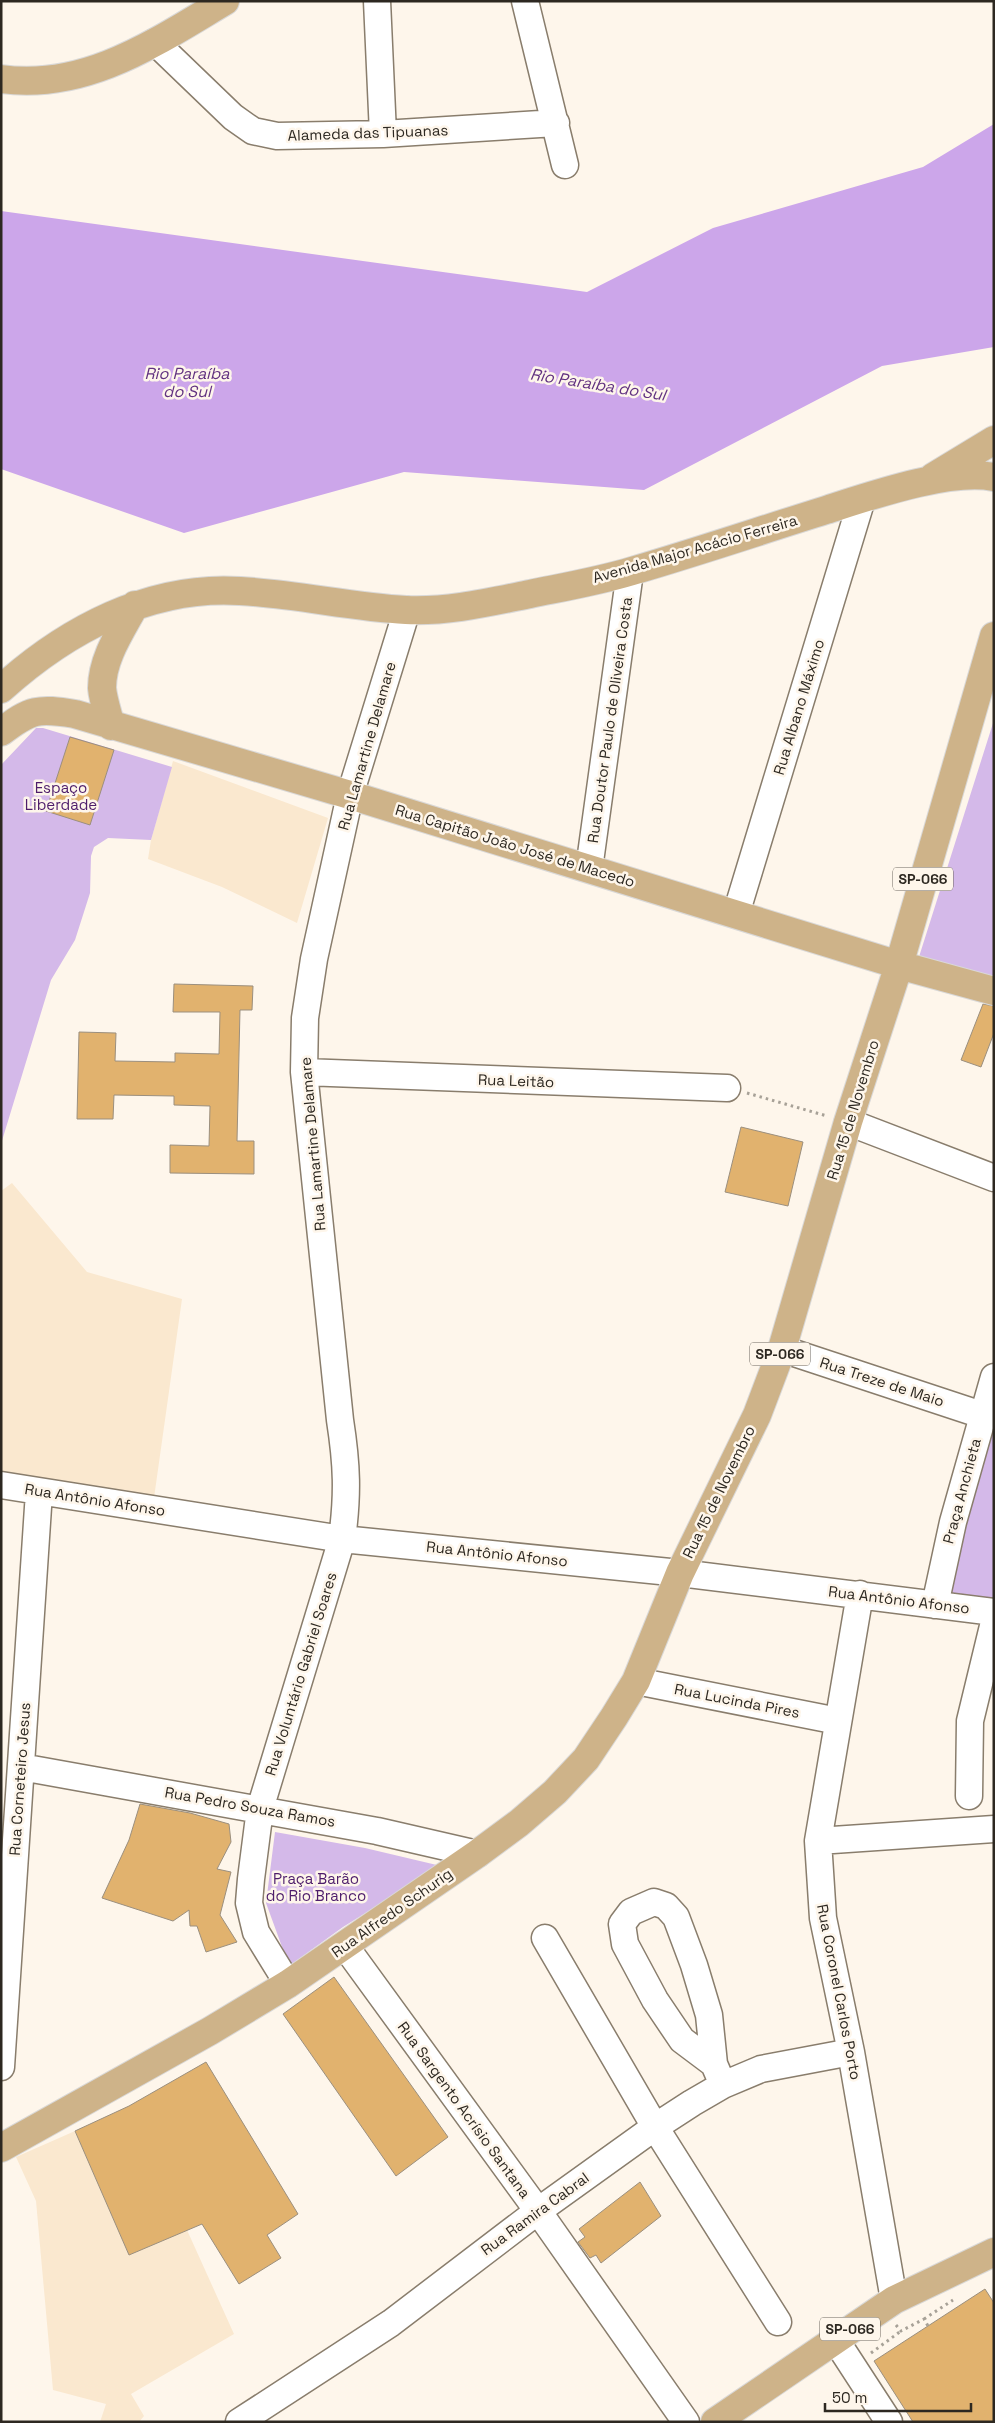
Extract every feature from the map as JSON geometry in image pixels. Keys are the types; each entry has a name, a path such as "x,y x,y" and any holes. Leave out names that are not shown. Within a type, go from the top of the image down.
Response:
{"main road":[{"path":"1,80 48,81 105,67 129,57 225,1"},
{"name":"Avenida Major Acácio Ferreira","path":"924,482 994,440"},
{"name":"Avenida Major Acácio Ferreira","path":"1,690 31,662 69,638 135,605 188,592 238,590 407,610 466,607 630,572 862,499 924,482 982,475 994,477"},
{"path":"111,726 102,690 104,672 116,640 135,605"},
{"name":"Rua 15 de Novembro","path":"680,1573 757,1415 782,1349 848,1122 898,965 994,636"},
{"name":"Rua Capitão João José de Macedo","path":"1,732 20,717 35,711 75,714 350,795 898,965 994,992"},
{"name":"Rua Alfredo Schurig","path":"1,2148 210,2031 288,1984 519,1823 555,1792 586,1759 636,1681 680,1573"},
{"name":"SP-066","path":"715,2422 894,2300 992,2258"}],"street":[{"path":"377,1 383,134"},
{"path":"525,1 565,165"},
{"name":"Alameda das Tipuanas","path":"155,42 233,118 254,131 277,136 383,134 556,123"},
{"name":"Rua Albano Máximo","path":"736,914 862,499"},
{"name":"Rua Doutor Paulo de Oliveira Costa","path":"589,869 630,572"},
{"name":"Rua Lamartine Delamare","path":"342,1539 347,1501 347,1464 340,1420 304,1072 305,1018 314,959 350,795 407,610"},
{"name":"Rua Leitão","path":"304,1072 727,1088"},
{"path":"848,1122 994,1178"},
{"name":"Rua Treze de Maio","path":"782,1349 982,1415"},
{"name":"Praça Anchieta","path":"935,1605 953,1522 994,1377"},
{"name":"Rua Antônio Afonso","path":"1,1485 342,1539 680,1573 994,1612"},
{"name":"Rua Corneteiro Jesus","path":"1,2067 39,1492"},
{"name":"Rua Voluntário Gabriel Soares","path":"260,1809 342,1539"},
{"name":"Rua Coronel Carlos Porto","path":"860,1594 818,1841 823,1918 851,2052 894,2300"},
{"path":"969,1796 970,1721 994,1622"},
{"name":"Rua Lucinda Pires","path":"636,1681 838,1721"},
{"name":"Rua Pedro Souza Ramos","path":"21,1766 377,1831 477,1854"},
{"path":"260,1809 249,1903 256,1932 288,1984"},
{"path":"818,1841 994,1829"},
{"path":"654,1902 666,1906 676,1917 694,1965 709,2016 719,2075 682,2040 655,2000 625,1944 622,1924 631,1912 654,1902"},
{"path":"545,1938 655,2127 778,2322"},
{"name":"Rua Sargento Acrísio Santana","path":"345,1946 538,2211 686,2422"},
{"name":"Rua Ramira Cabral","path":"238,2422 391,2323 538,2211 655,2127 719,2075 851,2052"},
{"path":"835,2339 890,2422"}],"path":[{"path":"727,1088 848,1122"},
{"path":"852,2366 901,2331"}],"shaded area":[{"path":"173,761 328,818 297,923 222,887 148,859 151,840"},
{"path":"12,1183 87,1272 182,1299 153,1505 1,1484 1,1191"},
{"path":"75,2131 129,2255 187,2230 234,2334 131,2394 144,2416 139,2422 100,2422 106,2404 53,2390 36,2201 16,2157"}],"green space":[{"path":"994,720 994,982 918,960"},
{"name":"Espaço Liberdade","path":"36,728 43,728 172,767 151,840 108,838 94,847 91,856 90,893 75,940 51,980 1,1144 1,765"},
{"path":"994,1414 994,1602 945,1598"},
{"name":"Praça Barão do Rio Branco","path":"275,1832 365,1848 441,1866 343,1927 289,1966 266,1903"}],"water":[{"name":"Rio Paraíba do Sul","path":"994,124 994,347 882,366 644,490 404,472 184,533 1,469 1,211 587,292 713,228 923,167"}],"building":[{"path":"70,737 114,750 90,825 46,811"},
{"path":"174,984 253,986 252,1010 240,1010 237,1141 254,1141 254,1174 170,1173 170,1145 209,1146 210,1106 174,1105 174,1096 114,1095 113,1119 77,1119 79,1032 116,1033 115,1061 175,1062 175,1053 219,1054 220,1012 173,1012"},
{"path":"983,1004 994,1006 994,1033 981,1067 961,1060"},
{"path":"741,1127 803,1142 788,1206 725,1192"},
{"path":"140,1804 190,1813 229,1824 231,1842 217,1869 231,1872 220,1915 237,1942 206,1952 197,1926 190,1926 189,1910 173,1921 102,1898 129,1840"},
{"path":"334,1977 448,2137 396,2176 283,2014"},
{"path":"206,2062 298,2214 267,2235 281,2258 239,2284 202,2224 129,2255 75,2131 129,2106"},
{"path":"640,2182 661,2216 601,2263 596,2255 590,2258 578,2242 585,2237 579,2229"},
{"path":"985,2289 994,2303 994,2422 913,2422 874,2361"}]}
